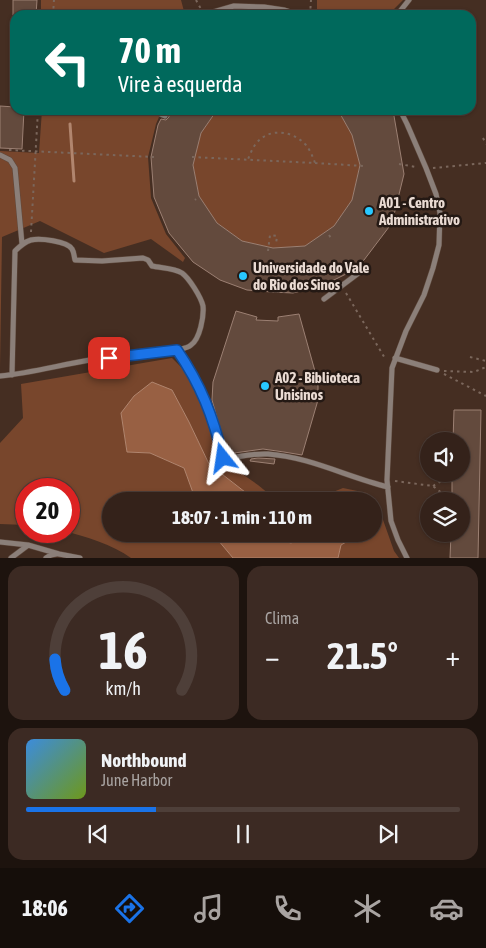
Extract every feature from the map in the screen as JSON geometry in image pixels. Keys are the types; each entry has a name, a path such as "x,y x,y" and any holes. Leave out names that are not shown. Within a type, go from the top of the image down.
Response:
{"lane":[{"path":"401,10 409,0"},
{"path":"220,10 234,6 284,10"},
{"path":"402,115 436,194 440,213 440,245 433,268 424,294 406,331 392,368 387,480 391,521 407,558"},
{"path":"0,155 10,160 15,168 22,244"},
{"path":"0,376 12,375 96,359 177,350 191,346 197,339 203,313 202,304 193,286 183,274 152,266 148,260 143,258 102,261 75,260 73,250 67,244 43,239 31,240 22,244 15,251 12,375"},
{"path":"324,299 360,272"},
{"path":"177,350 189,367 209,407 223,458 266,454 301,459 388,487"},
{"path":"395,358 437,370"},
{"path":"0,542 28,545 80,558"},
{"path":"11,558 28,545"},
{"path":"46,558 51,554 59,554 65,558"}],"path":[{"path":"31,240 38,115"},
{"path":"248,159 255,144 267,136 282,132 296,136 308,146 315,162"},
{"path":"483,138 486,144"},
{"path":"9,150 154,156"},
{"path":"192,157 363,166"},
{"path":"449,167 486,163"},
{"path":"268,251 270,235 277,236 276,244"},
{"path":"323,282 342,286 392,368"},
{"path":"470,357 486,361"},
{"path":"437,370 474,372 486,367"},
{"path":"437,370 486,396"},
{"path":"387,480 433,486 440,492"},
{"path":"433,486 440,482"}],"shaded area":[{"path":"41,0 181,0 184,10 41,10"},
{"path":"317,0 403,0 393,10 317,10"},
{"path":"42,115 160,115 148,157 151,198 166,234 185,258 183,262 151,239 104,253 40,221 2,237 0,369 0,151 39,153"},
{"path":"214,115 341,115 352,135 360,164 352,200 334,226 305,246 273,248 242,241 217,223 199,196 193,165 201,133"},
{"path":"172,358 191,377 200,396 216,433 220,451 216,459 235,469 267,492 245,492 209,464 172,390 121,413 127,452 150,453 184,468 193,492 102,492 102,542 220,542 233,558 131,558 116,549 80,536 80,478 15,478 15,525 0,524 0,443 23,418 21,384"},
{"path":"152,382 172,390 209,464 245,492 193,492 184,468 150,453 127,452 121,413 134,396"},
{"path":"343,488 362,492 333,492"},
{"path":"382,517 394,551 399,558 338,558 341,545 346,542 382,542"},
{"path":"220,542 346,542 341,545 338,558 233,558"}],"building":[{"path":"13,0 37,0 36,10 13,10"},
{"path":"0,106 10,107 10,115 24,115 22,149 0,148"},
{"name":"A01 - Centro Administrativo","path":"169,115 214,115 201,133 193,165 199,196 217,223 242,241 273,248 305,246 334,226 352,200 360,165 352,135 341,115 393,115 404,174 392,223 364,260 348,273 324,285 293,293 272,292 247,290 220,280 193,262 169,233 154,197 151,157 158,125 161,119 166,120"},
{"name":"A02 - Biblioteca Unisinos","path":"236,311 257,317 256,320 278,321 278,317 299,314 318,382 318,400 302,455 263,449 227,454 212,400 213,382"},
{"path":"454,410 481,410 478,558 450,558 451,542 470,542 470,492 452,492 452,482 470,482 470,432 453,432"},
{"path":"251,459 275,459 274,464 250,461"}],"waterway":[{"path":"70,124 74,181"}],"place":[{"name":"A01 - Centro Administrativo","path":"369,211"},
{"name":"Universidade do Vale do Rio dos Sinos","path":"243,276"},
{"name":"A02 - Biblioteca Unisinos","path":"265,386"}],"route":[{"path":"109,358 177,350 189,367 209,407 223,458"}]}
